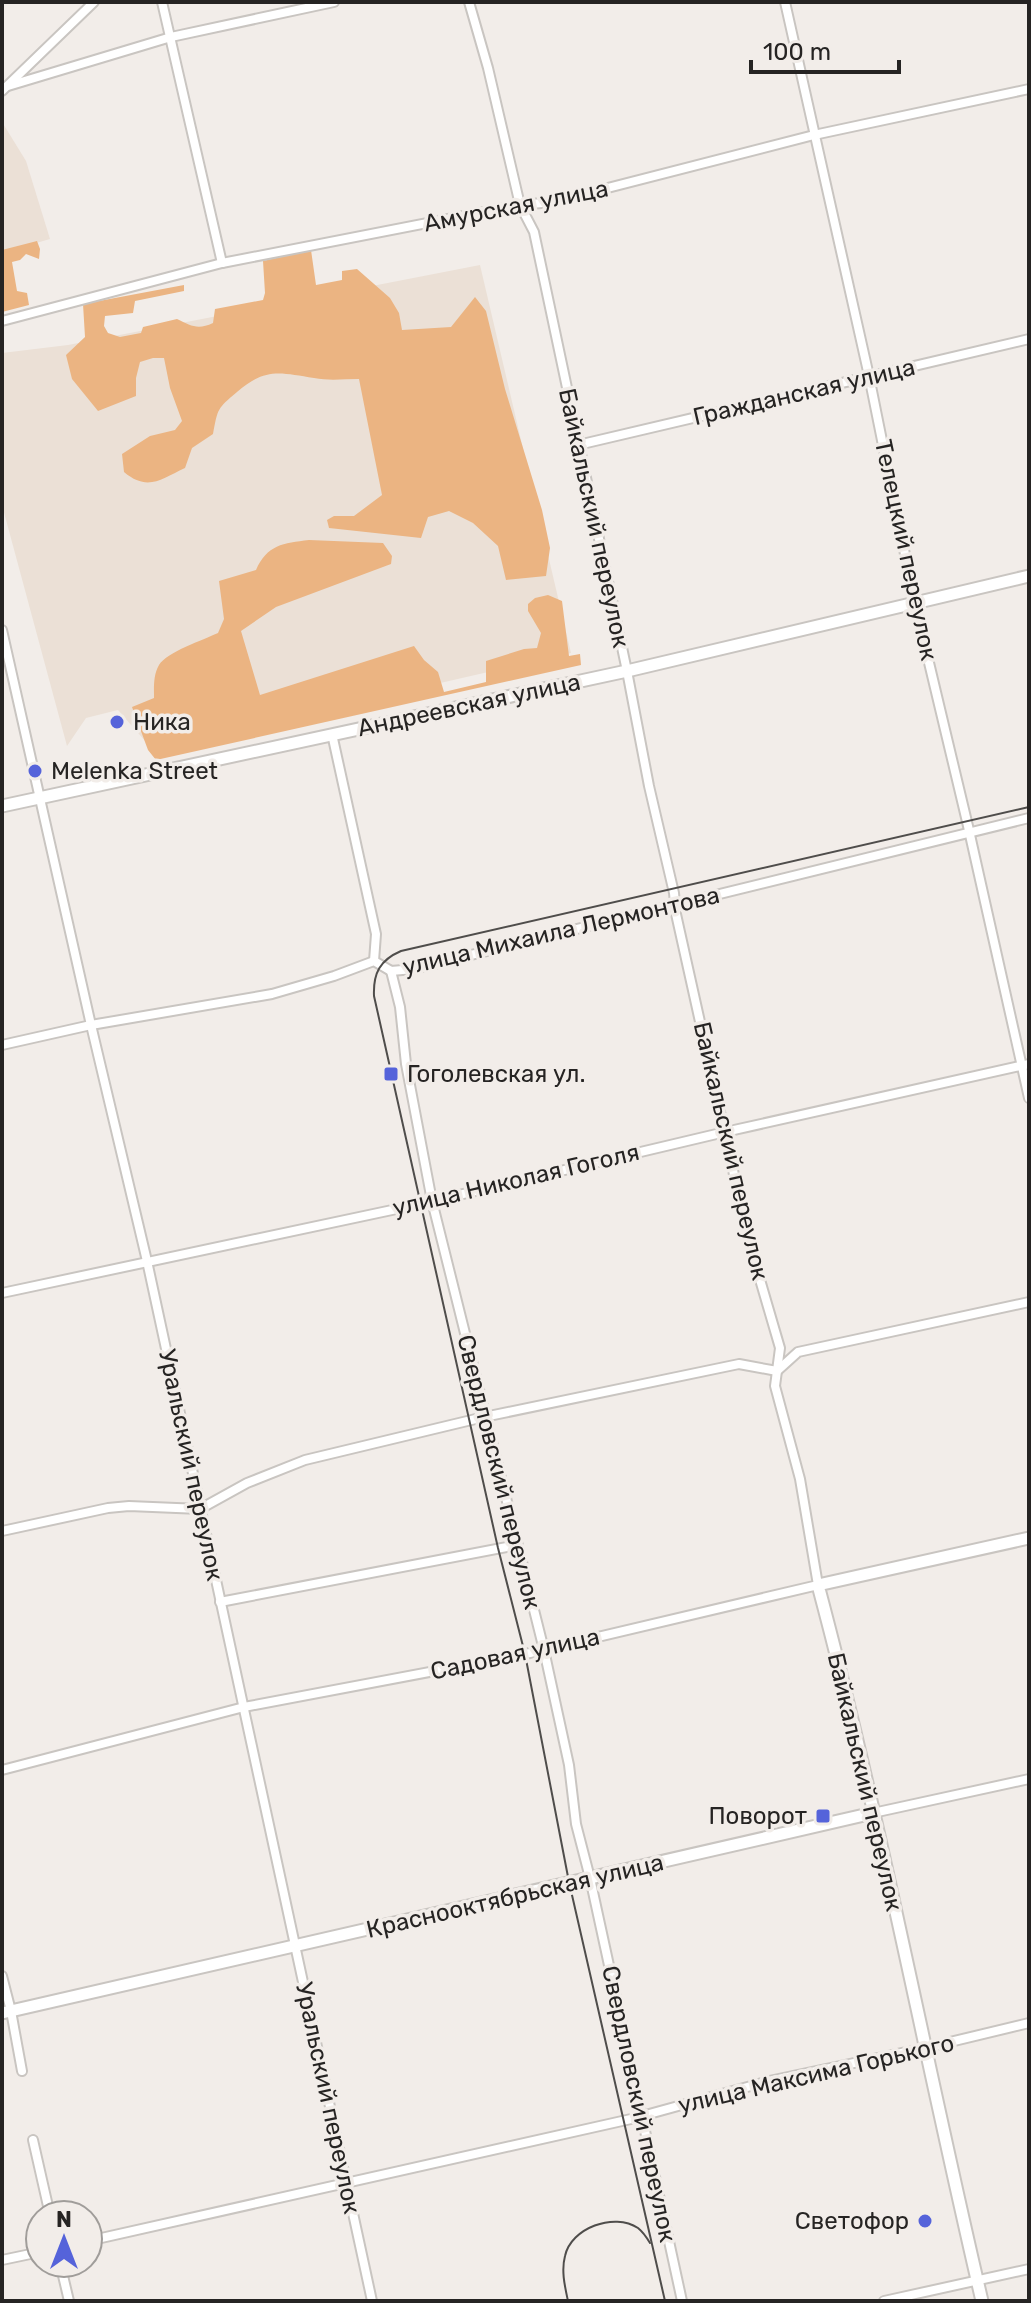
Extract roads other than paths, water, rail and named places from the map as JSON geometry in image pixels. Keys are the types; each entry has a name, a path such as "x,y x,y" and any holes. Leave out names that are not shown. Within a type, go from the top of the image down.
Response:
{"main road":[{"name":"Андреевская улица","path":"2,806 627,671 1029,576"},
{"name":"Садовая улица","path":"818,1585 1029,1538"},
{"name":"Байкальский переулок","path":"818,1585 848,1699 982,2301"},
{"name":"Краснооктябрьская улица","path":"7,2012 873,1813"}],"street":[{"path":"5,89 94,2"},
{"path":"162,2 222,263"},
{"path":"5,89 171,37 334,2"},
{"name":"Байкальский переулок","path":"469,2 520,205 534,232 676,914 749,1242 780,1348 775,1386 800,1479 818,1585"},
{"name":"Телецкий переулок","path":"785,2 869,376 915,604 1026,1065 1029,1098"},
{"name":"Амурская улица","path":"2,321 222,263 520,205 540,205 814,135 1029,89"},
{"name":"Гражданская улица","path":"578,445 1029,339"},
{"name":"Уральский переулок","path":"2,630 147,1261 372,2301"},
{"path":"332,734 376,934 374,961"},
{"name":"улица Михаила Лермонтова","path":"2,1045 91,1025 272,994 374,961 391,971 414,969 1029,818"},
{"name":"Свердловский переулок","path":"391,971 400,1007 406,1064 432,1201 544,1650 569,1765 576,1824 682,2301"},
{"name":"улица Николая Гоголя","path":"2,1293 432,1201 1026,1065"},
{"path":"2,1531 108,1508 200,1509 247,1483 305,1460 484,1417 739,1364 777,1371 798,1352 1029,1302"},
{"path":"220,1602 517,1545"},
{"name":"Садовая улица","path":"2,1770 244,1707 544,1650 818,1585"},
{"name":"Краснооктябрьская улица","path":"873,1813 1029,1779"},
{"path":"2,1976 7,2012 22,2071"},
{"name":"улица Максима Горького","path":"104,2237 641,2117 769,2081 1029,2023"},
{"path":"33,2140 46,2199"},
{"path":"2,2260 24,2255"},
{"path":"884,2301 1029,2269"},
{"path":"64,2279 69,2301"}],"tram line":[{"path":"665,2301 569,1882 525,1654 498,1548 374,996 375,981 383,963 401,951 1029,807"},
{"path":"568,2301 563,2273 565,2256 569,2246 584,2231 606,2222 628,2223 640,2230 650,2243"}],"place":[{"name":"Ника","path":"117,722"},
{"name":"Melenka Street","path":"35,771"},
{"name":"Гоголевская ул.","path":"391,1074"},
{"name":"Поворот","path":"823,1816"},
{"name":"Светофор","path":"925,2221"}]}
